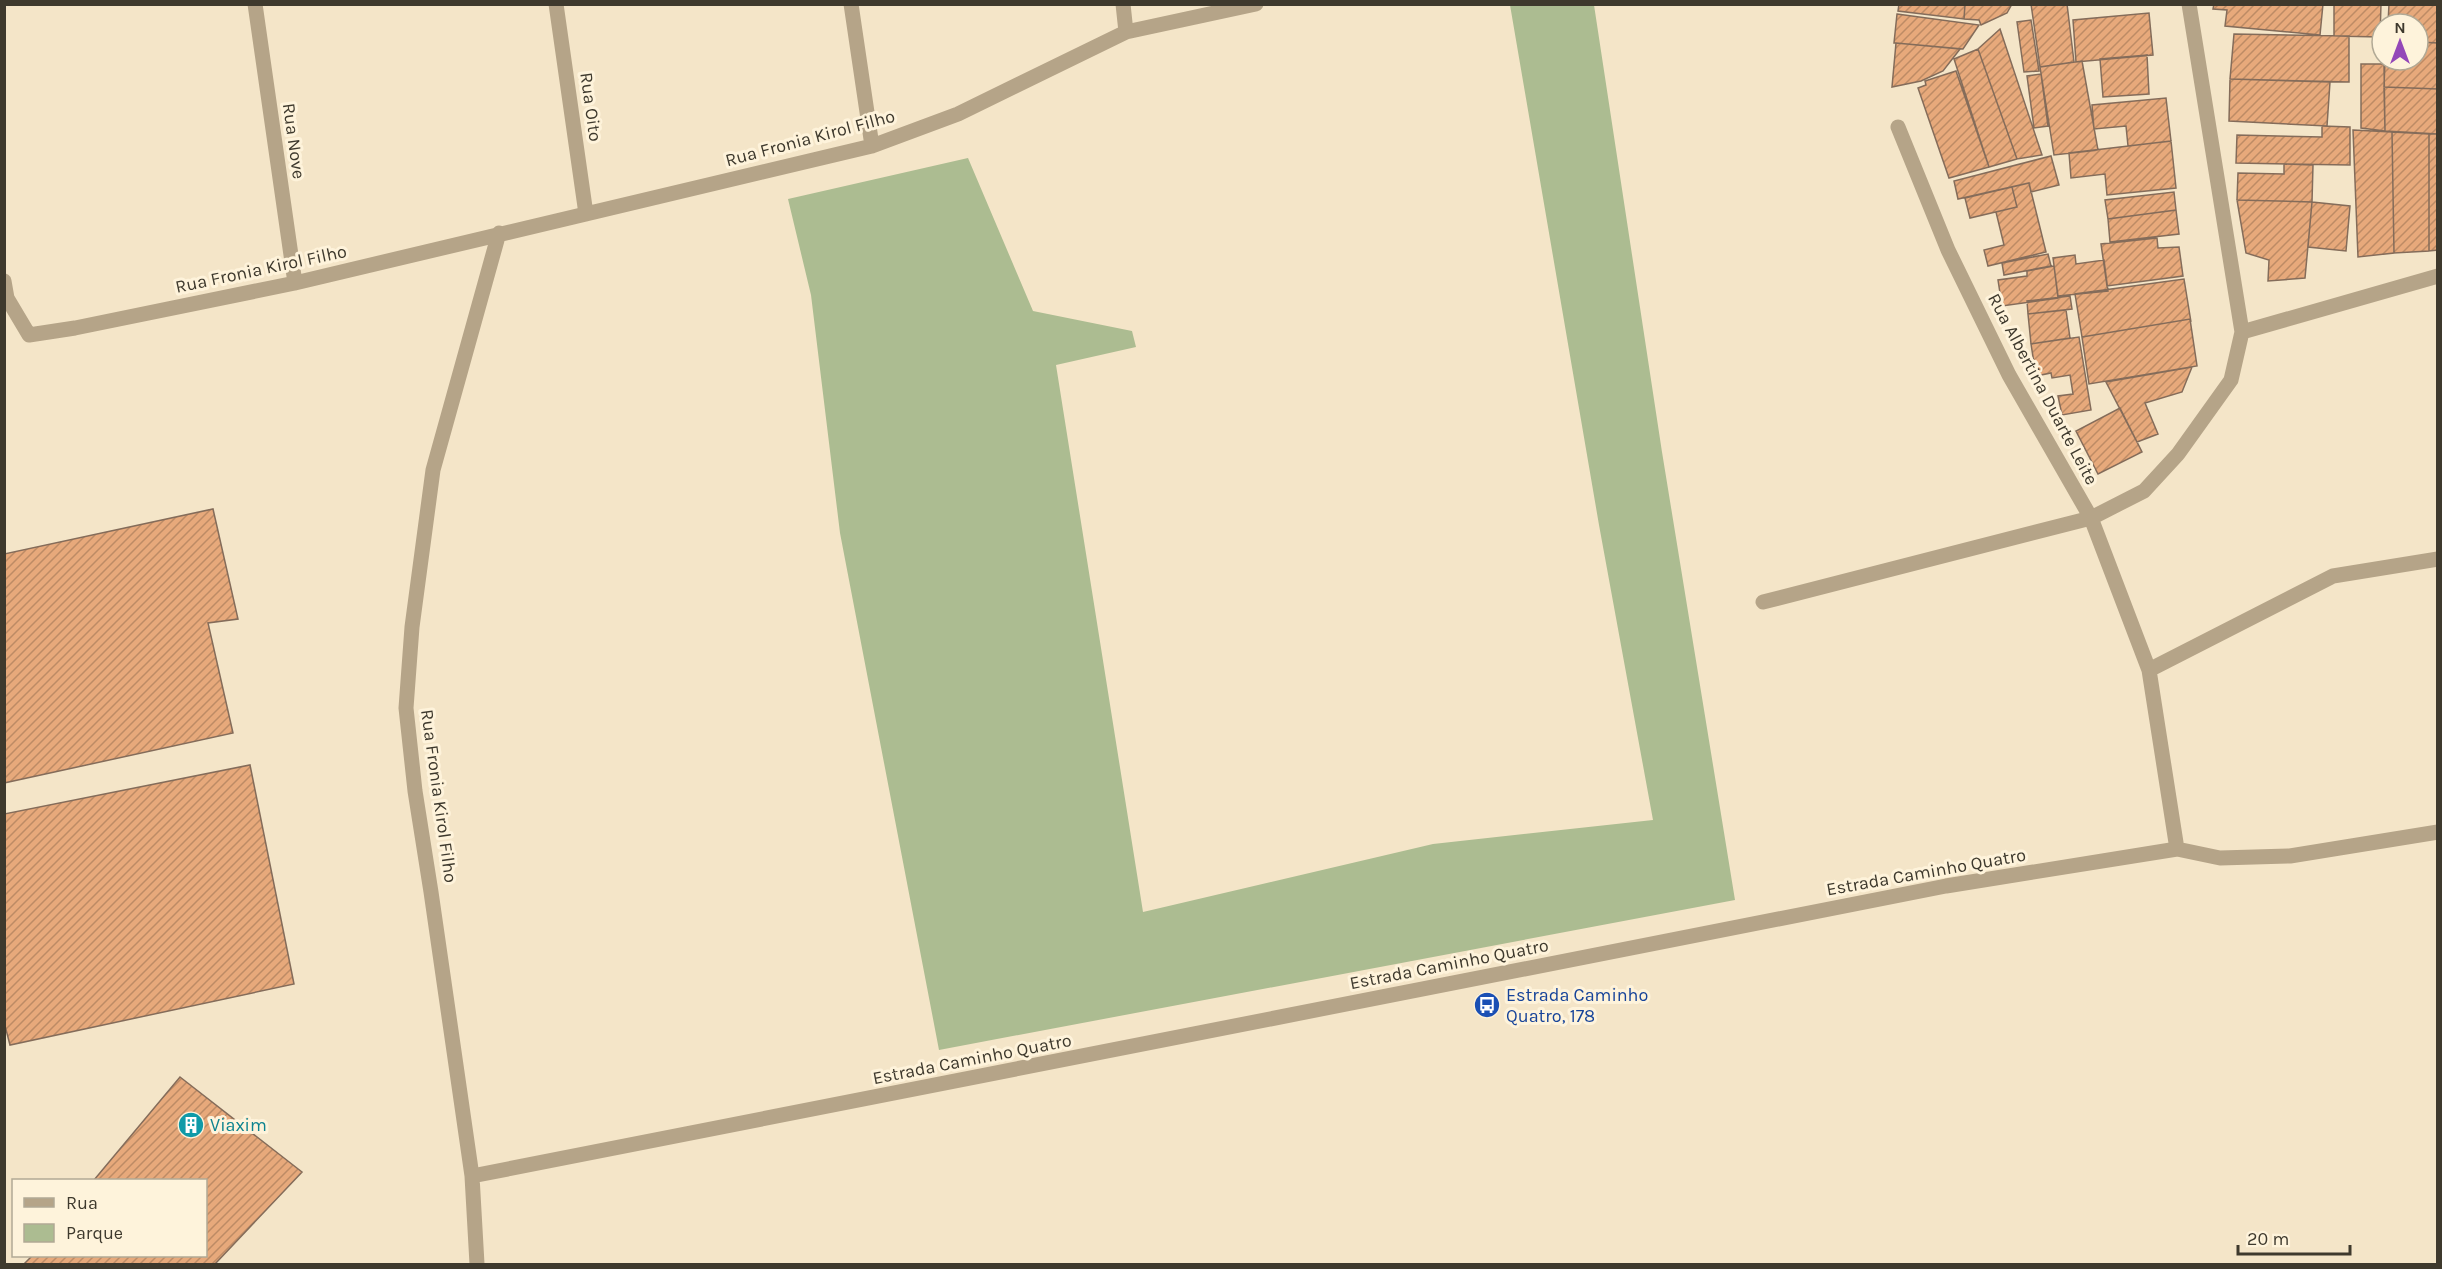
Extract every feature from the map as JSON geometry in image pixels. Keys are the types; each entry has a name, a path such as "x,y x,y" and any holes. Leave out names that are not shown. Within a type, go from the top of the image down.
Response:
{"street":[{"name":"Rua Nove","path":"255,4 295,283"},
{"name":"Rua Oito","path":"556,4 586,214"},
{"path":"851,4 872,146"},
{"path":"1123,4 1126,32"},
{"name":"Rua Fronia Kirol Filho","path":"4,281 7,298 29,335 75,328 295,283 872,146 958,114 1126,32 1256,4"},
{"path":"1763,602 2091,518 2144,491 2178,454 2231,380 2242,332 2189,4"},
{"name":"Rua Albertina Duarte Leite","path":"1898,127 1948,250 2009,375 2091,518 2150,670 2177,849"},
{"name":"Rua Fronia Kirol Filho","path":"477,1264 472,1176 415,791 406,708 412,627 433,470 499,233"},
{"path":"2242,332 2438,276"},
{"path":"2150,670 2333,576 2438,559"},
{"name":"Estrada Caminho Quatro","path":"472,1176 1946,886 2177,849 2220,858 2290,855 2438,832"}],"green space":[{"path":"1510,5 1594,5 1662,452 1735,900 939,1050 840,533 811,295 788,199 968,158 1033,311 1132,331 1136,347 1056,365 1143,912 1433,844 1653,820 1599,525"}],"building":[{"path":"1899,4 1965,4 1964,19 1898,11"},
{"path":"1965,4 2012,4 2007,13 1981,25 1979,20 1964,19"},
{"path":"2031,4 2067,4 2074,62 2040,67"},
{"path":"2214,4 2323,4 2320,35 2225,26 2227,10 2213,9"},
{"path":"2334,4 2381,4 2381,12 2370,12 2370,37 2334,36"},
{"path":"2389,4 2438,4 2438,43 2430,43 2430,12 2389,12"},
{"path":"2149,13 2153,55 2076,62 2073,20"},
{"path":"1897,14 1979,25 1963,49 1894,43"},
{"path":"2031,20 2039,71 2024,72 2017,22"},
{"path":"2000,29 2042,155 2017,159 1978,49"},
{"path":"2234,34 2349,36 2349,82 2230,79"},
{"path":"1896,43 1960,49 1943,71 1921,81 1892,87"},
{"path":"2430,43 2438,43 2438,89 2384,87 2385,72 2430,72"},
{"path":"1978,49 2017,159 1989,167 1954,59"},
{"path":"2147,55 2149,94 2103,97 2100,59"},
{"path":"2082,61 2098,150 2054,155 2040,67"},
{"path":"2361,64 2370,64 2370,72 2384,72 2385,131 2361,128"},
{"path":"1956,71 1989,167 1949,178 1918,88 1926,85 1925,81"},
{"path":"2041,74 2048,126 2034,128 2027,76"},
{"path":"2230,79 2330,82 2327,126 2229,121"},
{"path":"2384,87 2438,89 2438,134 2385,131"},
{"path":"2166,98 2171,141 2128,146 2126,126 2094,129 2092,105"},
{"path":"2322,126 2350,127 2350,165 2236,163 2237,135 2322,137"},
{"path":"2353,130 2392,132 2394,253 2358,257"},
{"path":"2392,132 2429,134 2429,251 2394,253"},
{"path":"2429,134 2438,134 2438,250 2429,251"},
{"path":"2171,141 2176,188 2107,195 2105,174 2071,178 2069,153"},
{"path":"2051,156 2059,185 2031,192 2029,183 1958,199 1954,181"},
{"path":"2284,164 2313,165 2312,202 2237,200 2238,173 2284,174"},
{"path":"2029,183 2046,252 1988,266 1984,250 2004,245 1996,212 2017,207 2012,187"},
{"path":"2012,187 2017,207 1970,218 1965,198"},
{"path":"2174,192 2176,210 2108,219 2105,200"},
{"path":"2237,200 2312,202 2305,278 2268,281 2269,260 2246,253"},
{"path":"2312,202 2350,206 2346,251 2308,247"},
{"path":"2176,210 2179,234 2110,242 2108,219"},
{"path":"2157,238 2158,248 2179,247 2183,276 2107,286 2101,244"},
{"path":"2048,254 2051,266 2004,275 2002,263"},
{"path":"2075,255 2076,264 2104,260 2108,291 2058,296 2053,258"},
{"path":"2054,266 2058,298 2002,306 1998,280 2027,276 2027,271"},
{"path":"2184,279 2191,322 2190,319 2082,337 2075,294"},
{"path":"2070,296 2072,309 2028,314 2027,301"},
{"path":"2066,310 2070,338 2031,344 2028,314"},
{"path":"2190,319 2197,366 2089,384 2082,337"},
{"path":"2079,337 2091,410 2062,415 2058,396 2073,394 2070,375 2052,378 2051,373 2036,376 2031,344"},
{"path":"2192,367 2182,392 2145,403 2158,434 2137,442 2106,382"},
{"path":"2120,408 2142,452 2098,474 2076,431"},
{"path":"213,509 238,619 208,623 233,733 4,783 4,554"},
{"path":"250,765 294,984 10,1045 4,1022 4,814"},
{"name":"Viaxim","path":"180,1077 302,1172 215,1264 24,1264 31,1257 207,1257 207,1179 95,1179"}],"place":[{"name":"Estrada Caminho Quatro, 178","path":"1487,1005"},
{"name":"Viaxim","path":"191,1125"}]}
